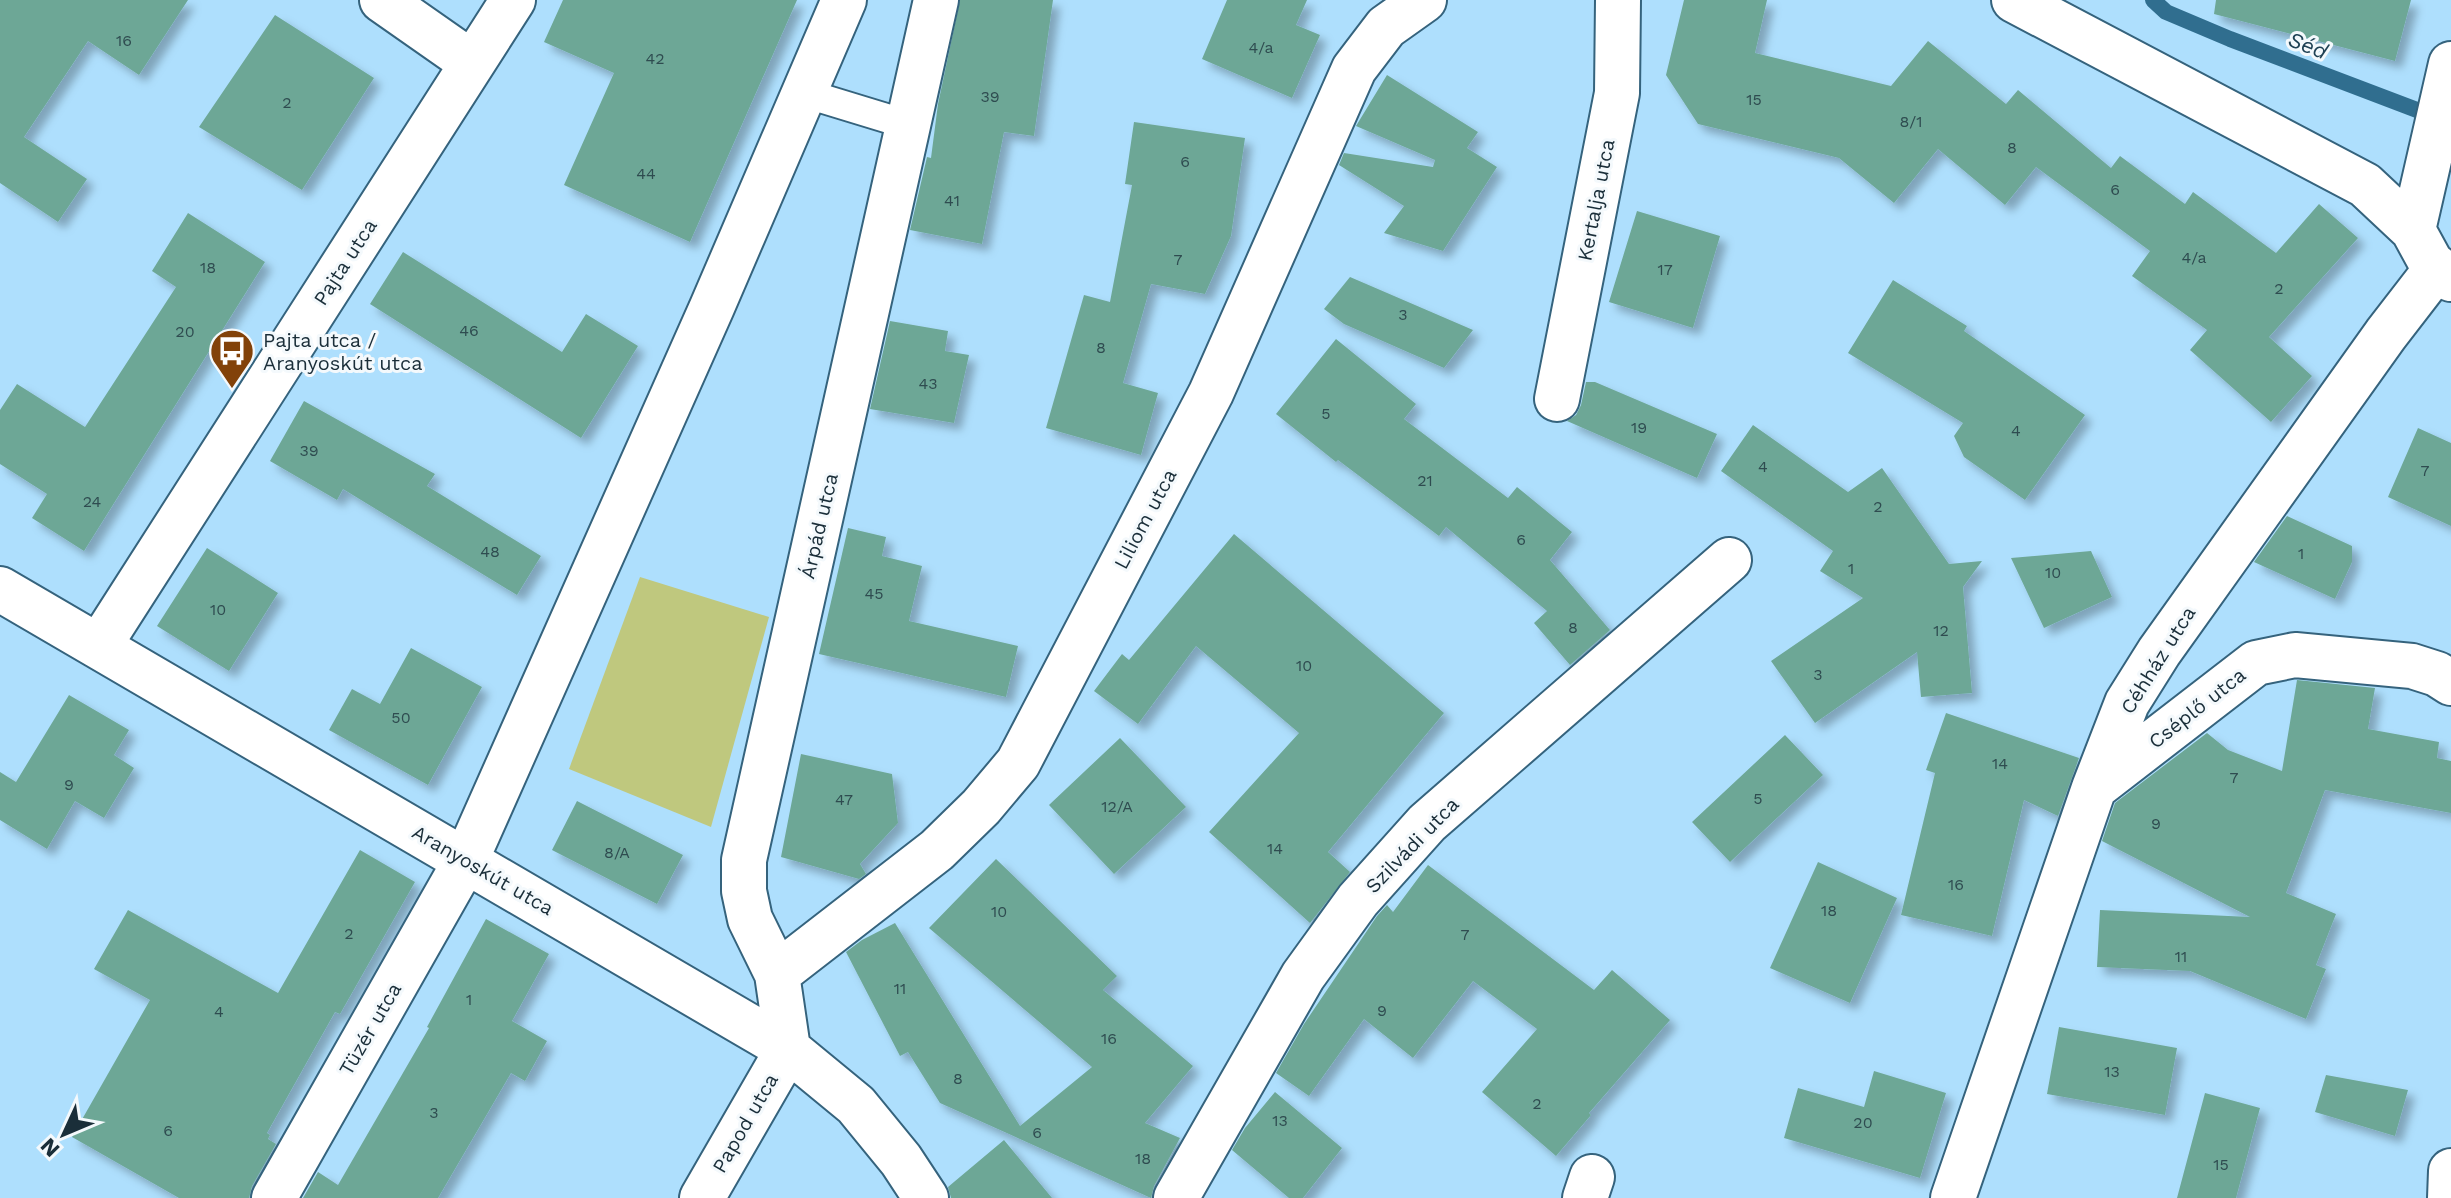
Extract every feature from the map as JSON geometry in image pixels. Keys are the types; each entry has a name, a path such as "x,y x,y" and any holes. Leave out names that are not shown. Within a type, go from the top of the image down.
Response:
{"street":[{"path":"382,0 472,63"},
{"name":"Pajta utca","path":"99,646 513,0"},
{"path":"466,860 699,336 844,0"},
{"name":"Árpád utca","path":"788,1049 777,974 750,919 744,891 744,860 936,0"},
{"name":"Liliom utca","path":"777,974 937,850 981,807 1018,763 1211,393 1354,69 1386,27 1424,0"},
{"name":"Kertalja utca","path":"1557,399 1617,93 1618,0"},
{"path":"2014,0 2365,185 2413,230 2431,263 2444,274"},
{"path":"2413,230 2451,64"},
{"name":"Céhház utca","path":"1953,1198 2094,788 2127,703 2159,652 2386,334 2444,274"},
{"name":"Szilvádi utca","path":"1176,1198 1303,976 1358,900 1427,823 1729,560"},
{"name":"Aranyoskút utca","path":"0,589 788,1049 856,1105 901,1160 926,1198"},
{"name":"Cséplő utca","path":"2094,788 2256,663 2295,655 2412,666 2437,674 2451,683"},
{"name":"Tüzér utca","path":"274,1198 466,860"},
{"name":"Papod utca","path":"702,1198 788,1049"},
{"path":"2450,1198 2451,1171"}],"lane":[{"path":"804,93 909,125"}],"green space":[{"path":"640,577 769,617 711,827 569,769"}],"building":[{"path":"0,0 188,0 139,75 88,41 24,137 87,179 58,222 0,183"},
{"path":"563,0 797,0 690,242 564,185 614,73 544,42"},
{"path":"960,0 1053,0 1034,136 1004,132 982,244 910,230 927,157 931,158 938,104"},
{"path":"1227,0 1307,0 1296,25 1320,35 1292,98 1202,59"},
{"path":"1684,0 1767,0 1755,53 1891,86 1928,41 2006,104 2018,90 2111,168 2120,156 2185,204 2193,192 2276,253 2319,204 2358,238 2269,337 2312,376 2271,422 2190,350 2207,330 2132,276 2150,251 2036,167 2005,205 1938,149 1894,203 1839,158 1698,124 1666,75"},
{"path":"2216,0 2411,0 2395,61 2214,14"},
{"path":"275,15 374,78 302,190 199,127"},
{"path":"1387,75 1478,132 1467,148 1497,167 1443,251 1384,233 1404,206 1339,165 1344,153 1433,167 1435,160 1356,126"},
{"path":"1134,122 1245,138 1231,236 1205,294 1151,284 1123,383 1158,393 1141,455 1046,428 1084,295 1110,302 1132,185 1125,184"},
{"path":"1637,211 1720,236 1693,328 1609,302"},
{"path":"188,213 265,262 84,551 32,518 47,494 0,464 0,410 17,384 85,427 176,287 152,271"},
{"path":"403,252 562,352 586,314 638,346 581,438 370,304"},
{"path":"1350,277 1473,330 1444,368 1344,324 1324,309"},
{"path":"1893,280 1967,326 1964,331 2085,415 2025,500 1964,457 1954,436 1963,423 1848,353"},
{"path":"890,321 948,331 945,351 969,355 954,423 870,409"},
{"path":"1336,339 1416,404 1404,419 1508,498 1517,487 1572,532 1550,560 1610,630 1570,665 1534,623 1547,611 1446,527 1439,536 1338,460 1336,462 1276,414"},
{"path":"1586,382 1595,382 1717,434 1697,478 1567,421 1576,415 1581,405"},
{"path":"304,401 435,474 427,486 541,556 517,595 343,489 337,500 270,461"},
{"path":"1753,425 1848,492 1882,468 1949,564 1982,561 1963,587 1972,693 1921,697 1917,652 1815,723 1771,661 1863,598 1820,571 1833,551 1721,471"},
{"path":"2418,428 2451,443 2451,526 2388,497"},
{"path":"2287,516 2352,546 2352,562 2335,599 2254,562"},
{"path":"848,528 886,537 882,556 922,566 909,621 1018,646 1006,697 819,654"},
{"path":"1234,534 1444,713 1328,852 1350,872 1310,923 1209,832 1299,733 1196,646 1138,724 1094,691 1122,654 1129,660"},
{"path":"207,548 278,593 229,671 157,626"},
{"path":"2091,551 2112,597 2044,628 2011,558"},
{"path":"411,648 482,687 428,785 329,730 352,689 380,704"},
{"path":"2297,680 2375,688 2368,729 2439,742 2437,758 2451,761 2451,813 2325,790 2286,893 2336,914 2316,965 2326,969 2306,1019 2190,971 2097,967 2100,910 2250,917 2102,841 2115,803 2207,733 2228,750 2282,771"},
{"path":"69,695 129,730 114,755 134,768 104,818 75,801 47,849 0,820 0,772 16,782"},
{"path":"1946,713 2079,758 2058,816 2024,800 1992,936 1901,915 1935,773 1926,770"},
{"path":"1785,735 1823,775 1730,862 1692,822"},
{"path":"1120,738 1186,807 1114,874 1049,805"},
{"path":"801,754 892,774 898,823 860,864 866,874 859,879 781,857"},
{"path":"577,801 683,855 657,904 552,850"},
{"path":"360,850 415,882 340,1014 335,1012 267,1133 270,1135 268,1139 276,1144 252,1186 249,1198 179,1198 72,1137 150,1000 94,969 128,910 278,993"},
{"path":"996,859 1117,976 1103,990 1193,1066 1145,1123 1180,1138 1154,1186 1151,1198 940,1103 908,1052 900,1056 846,952 895,923 1020,1126 1092,1067 929,928"},
{"path":"1818,862 1897,898 1850,1003 1770,968"},
{"path":"1428,865 1594,990 1612,970 1670,1020 1556,1156 1482,1092 1537,1029 1473,981 1413,1058 1364,1019 1309,1096 1276,1073 1304,1024 1377,916 1387,905 1393,912"},
{"path":"486,919 549,954 512,1021 547,1041 525,1081 511,1073 438,1198 303,1198 318,1172 338,1185 429,1028"},
{"path":"2059,1027 2177,1048 2165,1115 2047,1094"},
{"path":"1874,1071 1946,1093 1920,1178 1784,1138 1798,1088 1864,1107"},
{"path":"2326,1075 2408,1090 2395,1136 2315,1112"},
{"path":"1275,1092 1342,1148 1303,1198 1289,1198 1232,1150 1245,1128"},
{"path":"2205,1093 2260,1108 2236,1198 2177,1198"},
{"path":"1004,1140 1052,1198 951,1198 948,1187"}],"waterway":[{"name":"Séd","path":"2153,0 2166,12 2230,39 2438,118"}],"place":[{"name":"Pajta utca / Aranyoskút utca","path":"232,390"}]}
